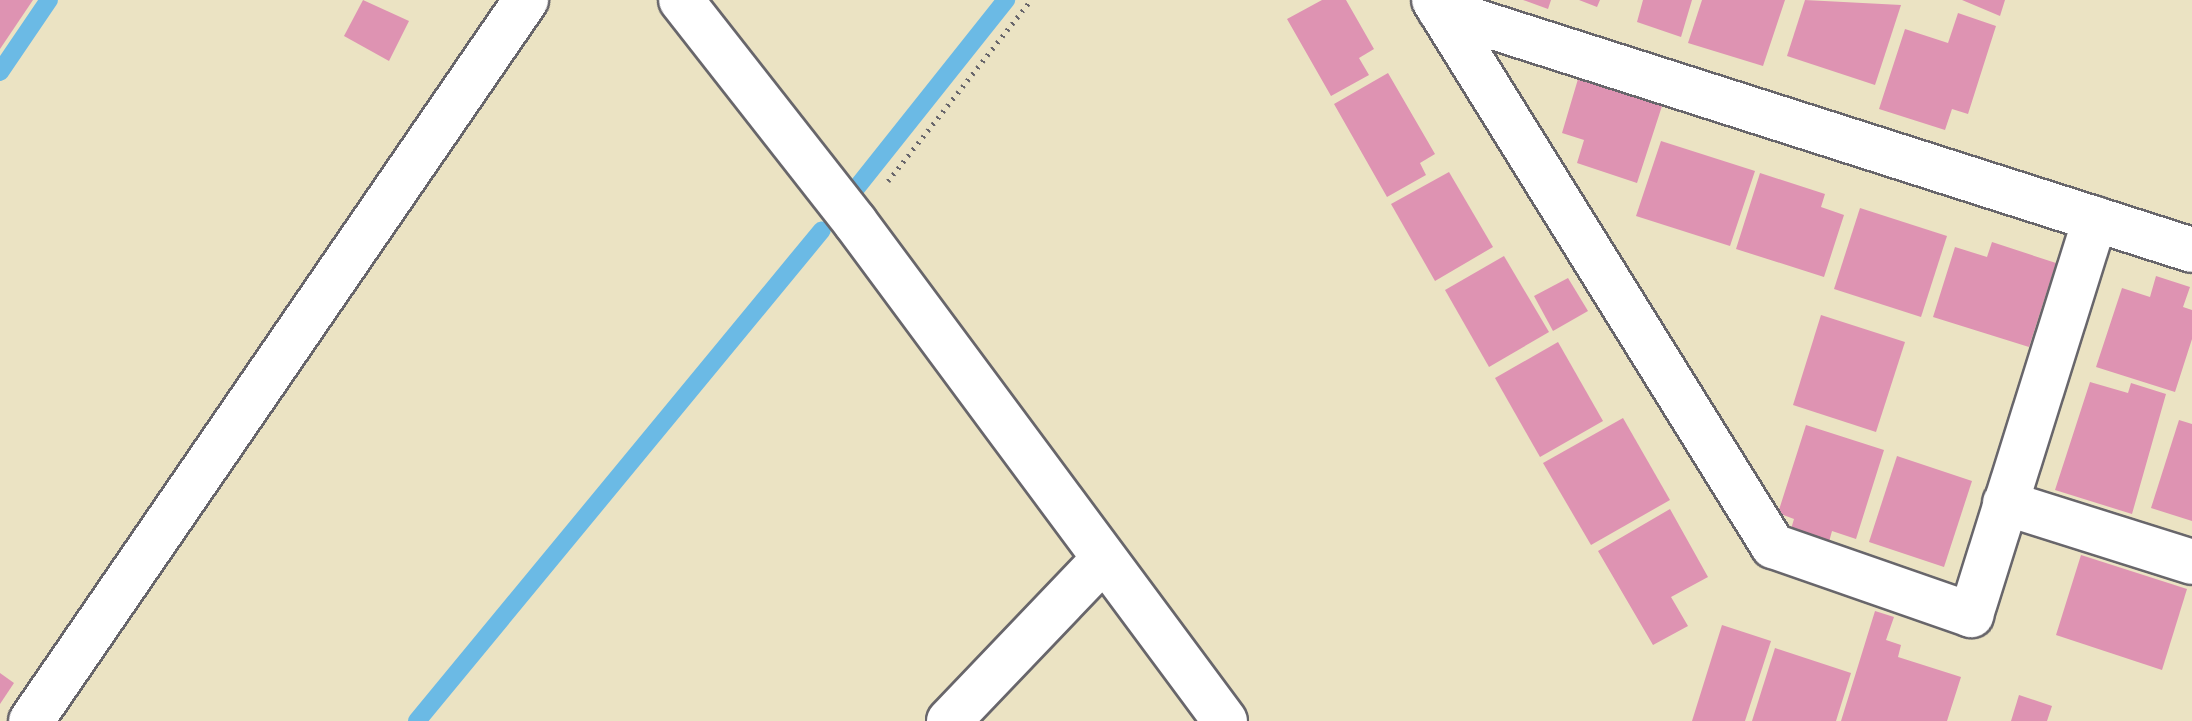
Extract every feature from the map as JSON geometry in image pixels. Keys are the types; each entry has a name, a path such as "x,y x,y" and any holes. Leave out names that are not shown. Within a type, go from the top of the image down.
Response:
{"street":[{"path":"31,721 526,0"},
{"path":"681,0 855,222 1225,721"},
{"path":"1437,5 2192,250"},
{"path":"1437,5 1773,546 1971,615 2095,219"},
{"path":"2005,503 2192,562"},
{"path":"949,721 1104,559"}],"path":[{"path":"855,222 1031,0"}],"building":[{"path":"0,0 33,0 0,49"},
{"path":"363,0 409,21 389,61 344,36"},
{"path":"1322,0 1346,0 1374,49 1359,58 1369,75 1331,96 1287,19"},
{"path":"1523,0 1551,0 1548,9"},
{"path":"1579,0 1600,0 1597,7"},
{"path":"1643,0 1692,0 1681,37 1637,22"},
{"path":"1702,0 1785,0 1763,66 1688,43"},
{"path":"1805,0 1901,5 1875,85 1787,56"},
{"path":"1962,0 2005,0 2000,16"},
{"path":"1958,13 1996,26 1968,114 1952,109 1945,130 1879,109 1905,29 1948,43"},
{"path":"1388,73 1435,154 1420,163 1426,175 1387,197 1334,104"},
{"path":"1578,79 1662,106 1637,183 1577,163 1584,140 1562,133"},
{"path":"1661,141 1755,171 1730,246 1636,216"},
{"path":"1449,172 1493,247 1435,281 1391,204"},
{"path":"1760,173 1825,194 1821,207 1844,215 1824,277 1736,249"},
{"path":"1860,208 1947,236 1921,317 1834,289"},
{"path":"1992,242 2056,263 2029,347 1933,317 1955,247 1987,257"},
{"path":"1504,256 1549,332 1489,367 1445,290"},
{"path":"2156,276 2190,287 2183,307 2192,310 2192,339 2175,392 2096,367 2122,288 2150,297"},
{"path":"1568,278 1588,311 1553,331 1534,296"},
{"path":"1821,315 1905,342 1876,432 1793,405"},
{"path":"1558,342 1603,421 1540,457 1495,378"},
{"path":"2090,382 2128,393 2131,383 2166,394 2132,514 2055,490"},
{"path":"1623,418 1670,500 1591,545 1543,463"},
{"path":"2179,420 2192,424 2192,521 2151,508"},
{"path":"1806,425 1884,450 1856,539 1832,531 1829,542 1791,529 1794,519 1778,513"},
{"path":"1897,456 1972,481 1944,567 1869,542"},
{"path":"1670,509 1708,577 1671,597 1688,626 1653,645 1598,551"},
{"path":"2081,555 2187,589 2162,670 2056,635"},
{"path":"1875,611 1894,617 1886,640 1901,645 1898,657 1961,677 1947,721 1841,721"},
{"path":"1722,625 1771,641 1745,721 1692,721"},
{"path":"1775,648 1851,673 1836,721 1752,721"},
{"path":"0,673 14,683 0,704"},
{"path":"2019,695 2052,706 2047,721 2011,721"}],"waterway":[{"path":"0,72 49,0"},
{"path":"841,184 850,196 1006,0"},
{"path":"417,721 822,230"}]}
